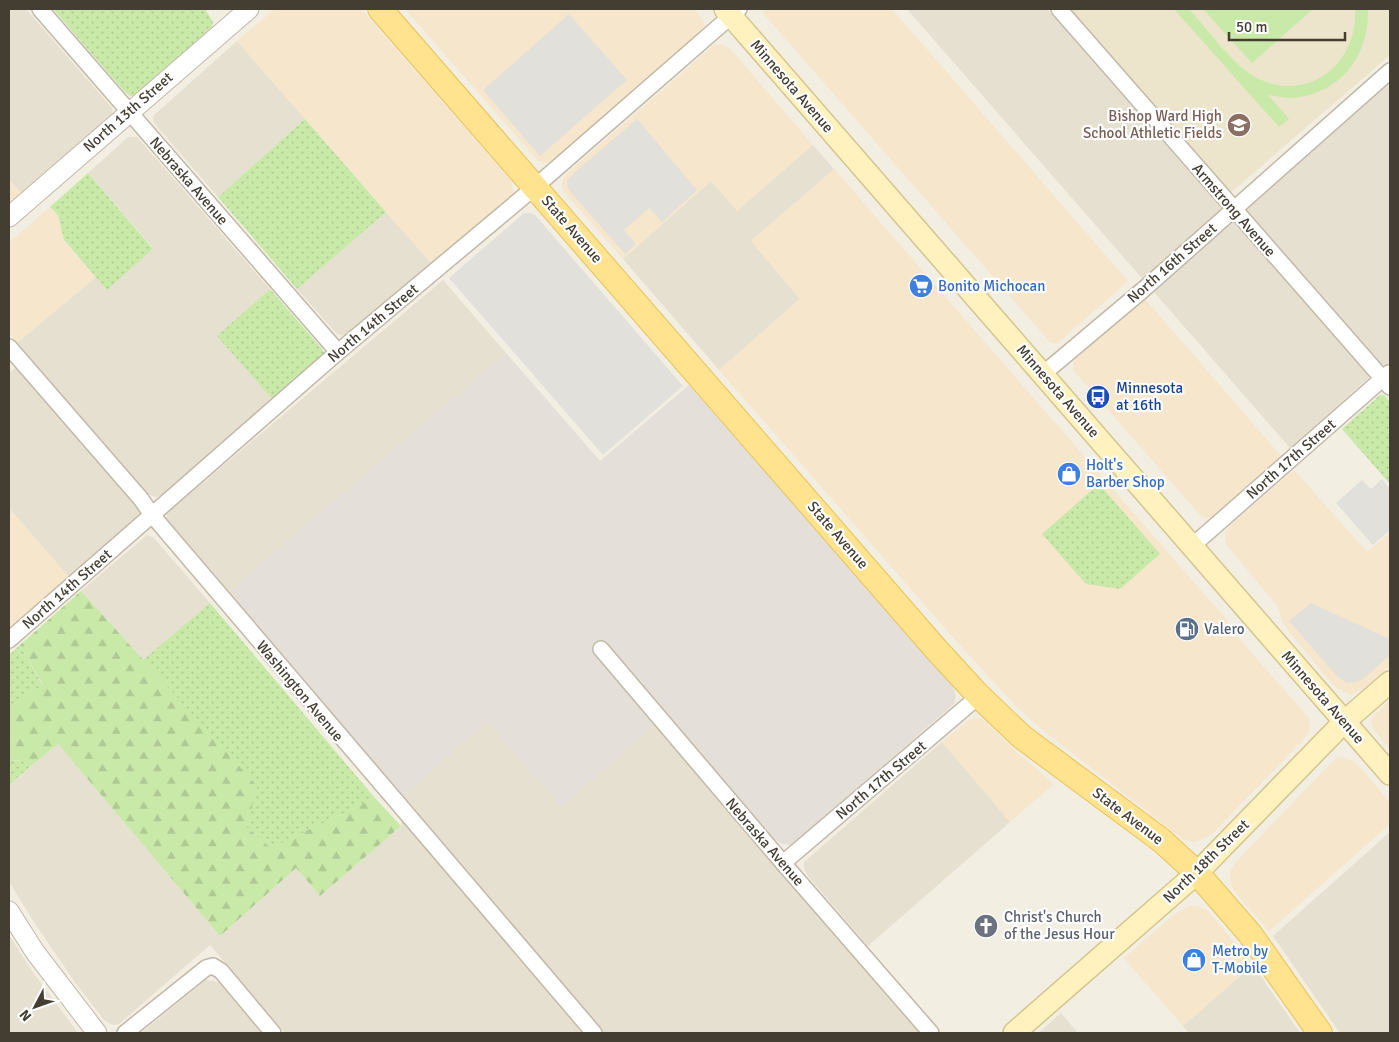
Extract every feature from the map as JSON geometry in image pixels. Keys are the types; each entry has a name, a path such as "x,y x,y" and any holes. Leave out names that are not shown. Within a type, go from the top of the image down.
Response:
{"main road":[{"name":"State Avenue","path":"380,9 935,648 979,696 1022,737 1161,840 1197,873 1250,934 1320,1033"},
{"name":"Minnesota Avenue","path":"732,11 1191,546 1390,774"},
{"name":"North 18th Street","path":"1014,1033 1197,873 1344,722 1390,682"}],"street":[{"name":"Nebraska Avenue","path":"40,9 338,352"},
{"name":"North 13th Street","path":"9,217 249,9"},
{"name":"Armstrong Avenue","path":"1058,9 1233,210 1388,379"},
{"name":"North 14th Street","path":"9,640 338,352 535,187 732,11"},
{"name":"North 16th Street","path":"1043,374 1390,71"},
{"name":"Washington Avenue","path":"9,347 141,498 152,515 594,1033"},
{"name":"North 17th Street","path":"1191,546 1388,379"},
{"name":"Nebraska Avenue","path":"601,649 931,1033"},
{"name":"North 17th Street","path":"783,863 979,696"},
{"path":"9,911 35,952 97,1033"},
{"path":"125,1033 206,968 213,966 221,971 273,1033"}],"shaded area":[{"path":"9,9 26,9 112,108 113,115 22,194 9,179"},
{"path":"275,9 361,9 511,180 513,192 509,198 431,263 237,41"},
{"path":"405,9 694,9 704,22 703,30 558,156 547,163 538,161"},
{"path":"764,9 892,9 1128,281 1059,342 1050,342 763,13"},
{"path":"907,9 1047,9 1233,222 1390,83 1390,371 1384,364 1290,448"},
{"name":"Bishop Ward High School Athletic Fields","path":"1067,9 1390,9 1390,55 1229,194"},
{"path":"569,14 627,80 540,156 483,90"},
{"path":"237,41 305,119 218,197 154,123 153,116"},
{"path":"720,44 731,50 813,145 737,211 711,181 623,259 567,195 562,188 562,182 567,173 713,46"},
{"path":"637,119 697,190 662,222 649,208 624,230 636,244 625,254 568,189 567,183 568,179 575,172"},
{"path":"128,137 137,137 270,289 218,336 274,401 165,494 156,497 148,494 17,343 96,277 106,289 153,248 88,173"},
{"path":"813,145 834,169 751,241 800,299 719,370 623,259 711,181 737,210"},
{"path":"834,169 1225,618 1240,640 1308,717 1309,732 1304,739 1213,833 1203,839 1195,842 1184,840 1045,732 1018,708 959,644 719,370 800,299 751,241"},
{"path":"9,179 22,194 9,205"},
{"path":"50,207 58,215 64,241 96,277 17,343 9,334 9,243"},
{"path":"386,212 431,263 345,336 337,334 297,289"},
{"path":"524,213 535,215 683,386 603,455 449,278"},
{"path":"443,280 506,353 228,592 166,521 167,513"},
{"path":"1145,299 1281,456 1210,518 1202,517 1073,370 1074,360"},
{"path":"506,353 600,461 689,385 953,686 956,696 954,704 791,845 782,844 771,837 666,714 562,807 487,721 402,797 228,592"},
{"path":"16,367 139,509 140,517 69,577 9,508 9,374"},
{"path":"1294,470 1367,552 1390,533 1390,666 1363,689 1350,695 1337,688 1327,678 1283,624 1278,607 1226,544 1225,532 1233,523"},
{"path":"1382,479 1390,489 1390,530 1373,545 1336,503 1362,480 1371,489"},
{"path":"9,508 69,577 9,631"},
{"path":"147,535 153,537 210,603 143,660 81,591"},
{"path":"1311,603 1390,639 1390,655 1363,679 1347,683 1338,677 1289,621"},
{"path":"1390,700 1390,749 1373,729 1371,719"},
{"path":"977,718 984,720 1013,749 1054,784 1010,822 942,742 969,720"},
{"path":"487,721 562,806 655,724 920,1033 285,1033 210,945 119,1024 112,1025 104,1020 74,981 9,882 9,785 58,744 220,936 296,868 320,896 401,826 402,797"},
{"path":"942,742 1010,822 868,946 807,875 804,869 804,862"},
{"path":"1341,757 1355,762 1390,802 1390,824 1269,931 1234,891 1230,879 1230,871 1235,863 1330,764"},
{"path":"1390,832 1390,1033 1340,1033 1273,936"},
{"path":"1188,906 1198,906 1208,911 1253,965 1183,1026 1124,958 1170,918"},
{"path":"9,935 32,971 78,1033 9,1033"},
{"path":"1253,965 1300,1033 1189,1033 1183,1026"},
{"path":"206,980 218,982 262,1033 141,1033"},
{"path":"1061,1013 1078,1033 1038,1033"}],"green space":[{"path":"53,9 205,9 213,22 212,27 135,95 130,96"},
{"path":"1174,9 1189,9 1240,66 1259,79 1278,85 1296,86 1313,81 1328,73 1340,61 1349,46 1354,28 1355,9 1368,9 1367,26 1357,57 1337,81 1324,89 1308,95 1291,98 1268,95 1289,119 1279,127"},
{"path":"1203,9 1313,9 1252,63"},
{"path":"305,119 386,212 297,289 218,197"},
{"path":"88,173 153,249 107,290 64,240 58,215 50,207"},
{"path":"270,289 323,350 324,355 274,401 217,336"},
{"path":"1380,395 1384,395 1390,402 1390,484 1342,429"},
{"path":"1099,484 1160,554 1120,589 1086,584 1042,534"},
{"path":"81,591 257,786 247,828 271,848 375,798 401,826 320,896 296,868 220,936 58,744 30,767 21,760 9,761 9,706 43,685 20,645"},
{"path":"210,603 375,798 271,849 247,828 143,660"},
{"path":"20,645 43,686 9,706 9,655"},
{"path":"21,760 30,767 9,785 9,761"}],"place":[{"name":"Bishop Ward High School Athletic Fields","path":"1239,125"},
{"name":"Bonito Michocan","path":"921,286"},
{"name":"Minnesota at 16th","path":"1098,397"},
{"name":"Holt's Barber Shop","path":"1069,474"},
{"name":"Valero","path":"1187,629"},
{"name":"Christ's Church of the Jesus Hour","path":"986,926"},
{"name":"Metro by T-Mobile","path":"1194,960"}]}
